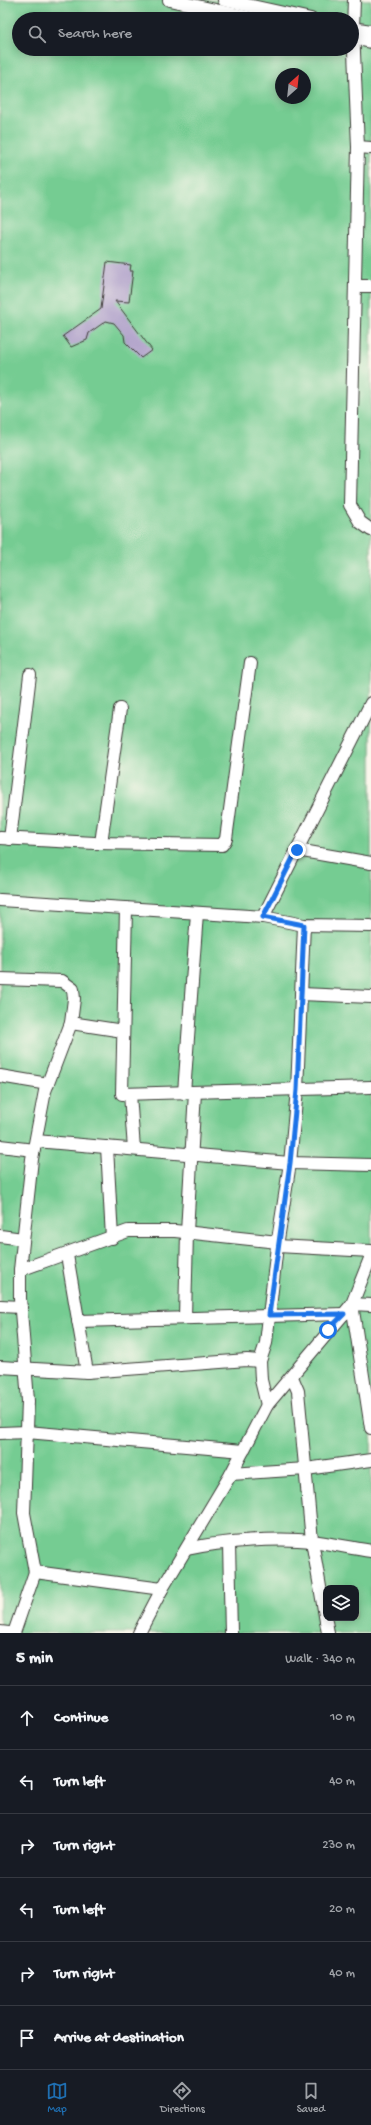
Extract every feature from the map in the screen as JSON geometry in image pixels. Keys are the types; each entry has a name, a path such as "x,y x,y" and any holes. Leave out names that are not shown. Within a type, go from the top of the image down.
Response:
{"street":[{"path":"169,0 225,12"},
{"path":"224,0 279,12"},
{"path":"354,0 354,12"},
{"path":"359,32 371,31"},
{"path":"359,36 371,42"},
{"path":"354,56 358,147 350,505 360,522 371,530"},
{"path":"358,147 371,148"},
{"path":"355,286 371,286"},
{"path":"30,675 5,839 101,843 222,844 226,839 250,663"},
{"path":"263,917 371,703"},
{"path":"101,843 120,709"},
{"path":"297,850 371,863"},
{"path":"0,900 263,917 304,925 371,926"},
{"path":"126,908 122,1094 371,1087"},
{"path":"185,1318 187,1232 193,1154 189,1093 197,913"},
{"path":"267,1405 261,1380 260,1361 266,1343 277,1244 290,1163 297,1090 304,925"},
{"path":"0,979 62,981 73,989 74,999 71,1023 48,1084 35,1145 20,1270 21,1307 28,1401 24,1513 35,1572 14,1633"},
{"path":"301,994 371,997"},
{"path":"71,1023 123,1031"},
{"path":"0,1076 48,1084"},
{"path":"130,1094 134,1149"},
{"path":"0,1146 35,1145 107,1147 290,1163 371,1165"},
{"path":"107,1147 112,1238"},
{"path":"20,1270 67,1255 128,1232 187,1232 277,1244 371,1251"},
{"path":"0,1236 23,1239"},
{"path":"67,1255 87,1372"},
{"path":"138,1633 231,1474 267,1405 352,1304 371,1256"},
{"path":"352,1304 371,1305"},
{"path":"352,1304 371,1428"},
{"path":"0,1306 21,1307"},
{"path":"78,1321 344,1314"},
{"path":"0,1367 87,1372 247,1360 260,1361"},
{"path":"292,1377 298,1391 312,1541 328,1633"},
{"path":"0,1433 27,1432 243,1451"},
{"path":"231,1474 306,1469 371,1460"},
{"path":"187,1549 208,1545 274,1540 312,1541 371,1551"},
{"path":"229,1544 232,1633"},
{"path":"35,1572 162,1590"},
{"path":"0,1632 9,1633"}],"green space":[{"path":"0,0 371,0 371,1633 0,1633"}],"building":[{"path":"107,262 131,265 130,271 133,271 129,302 115,301 152,350 141,358 125,342 124,335 114,323 106,321 89,333 87,340 71,347 63,336 101,309"}],"route":[{"path":"297,850 263,917 304,925 297,1090 290,1163 269,1315 344,1314 328,1330"}]}
